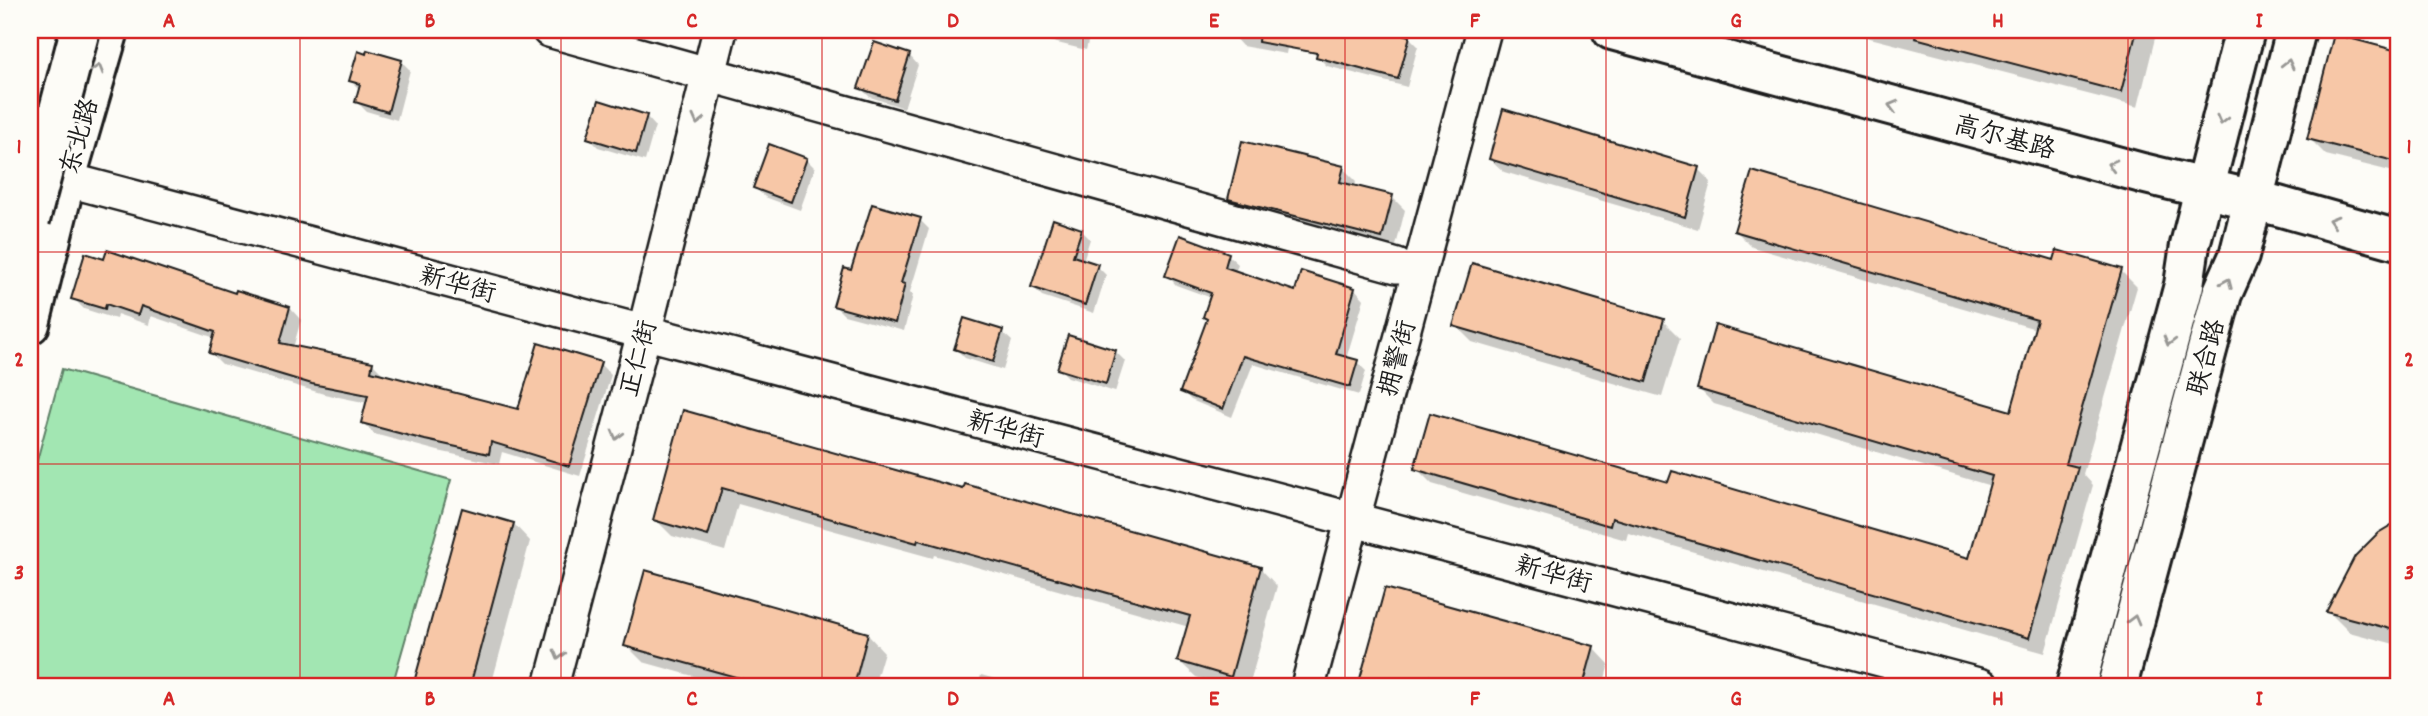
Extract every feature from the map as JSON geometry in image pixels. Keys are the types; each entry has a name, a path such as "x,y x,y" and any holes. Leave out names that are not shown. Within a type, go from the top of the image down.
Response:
{"main road":[{"path":"30,89 45,30"},
{"name":"东北路","path":"30,220 80,30"},
{"name":"东北路","path":"30,324 48,174 109,30"},
{"name":"高尔基路","path":"1612,30 2398,240"},
{"name":"联合路","path":"2076,686 2184,285 2190,245 2245,30"},
{"name":"联合路","path":"2117,686 2222,294 2239,256 2296,30"}],"street":[{"path":"548,30 1396,266"},
{"name":"正仁街","path":"551,686 720,30"},
{"name":"拥警街","path":"1308,686 1484,30"},
{"name":"新华街","path":"48,174 1982,686"}],"green space":[{"path":"62,369 451,480 392,686 30,686 30,486"}],"building":[{"path":"1259,30 1388,30 1410,36 1398,79 1316,57 1317,53 1258,42"},
{"path":"1916,30 2137,30 2121,92 1915,38"},
{"path":"2334,34 2398,51 2398,162 2307,139"},
{"path":"874,42 910,54 895,100 858,88"},
{"path":"367,50 402,60 388,112 355,102 360,84 349,81 358,51 366,54"},
{"path":"599,100 647,115 636,153 587,138"},
{"path":"1503,109 1699,167 1685,217 1489,159"},
{"path":"1242,141 1344,166 1340,182 1393,195 1382,238 1228,199"},
{"path":"769,144 807,158 791,202 753,188"},
{"path":"1752,171 2054,260 2057,250 2122,269 2066,464 2078,467 2029,638 1612,518 1610,526 1414,469 1430,413 1668,482 1672,471 1969,558 1992,476 1697,389 1715,325 2011,411 2037,320 1734,231"},
{"path":"872,204 921,218 901,283 905,284 895,323 833,306 844,268 851,270"},
{"path":"1053,219 1082,229 1073,256 1098,264 1085,305 1031,287"},
{"path":"1180,235 1229,253 1225,267 1295,291 1301,271 1355,288 1336,354 1358,360 1350,387 1243,356 1223,409 1180,392 1207,319 1203,317 1211,293 1165,276"},
{"path":"107,250 235,293 236,290 290,307 280,343 373,362 371,371 518,409 538,343 601,362 569,466 491,442 489,454 361,423 368,395 312,384 209,353 215,332 141,306 138,315 106,304 105,309 71,299 85,253 104,259"},
{"path":"1472,263 1664,319 1646,382 1453,326"},
{"path":"964,318 1003,330 993,362 954,349"},
{"path":"1068,335 1116,350 1106,384 1057,369"},
{"path":"683,410 963,489 965,484 1261,567 1231,677 1177,661 1190,616 918,540 917,543 722,488 708,536 653,520"},
{"path":"462,508 514,523 470,686 413,686"},
{"path":"2398,521 2398,631 2326,612 2355,556 2378,533"},
{"path":"645,570 868,633 854,686 768,686 624,646"},
{"path":"1385,588 1594,646 1583,686 1467,686 1430,676 1428,686 1358,686"}]}
